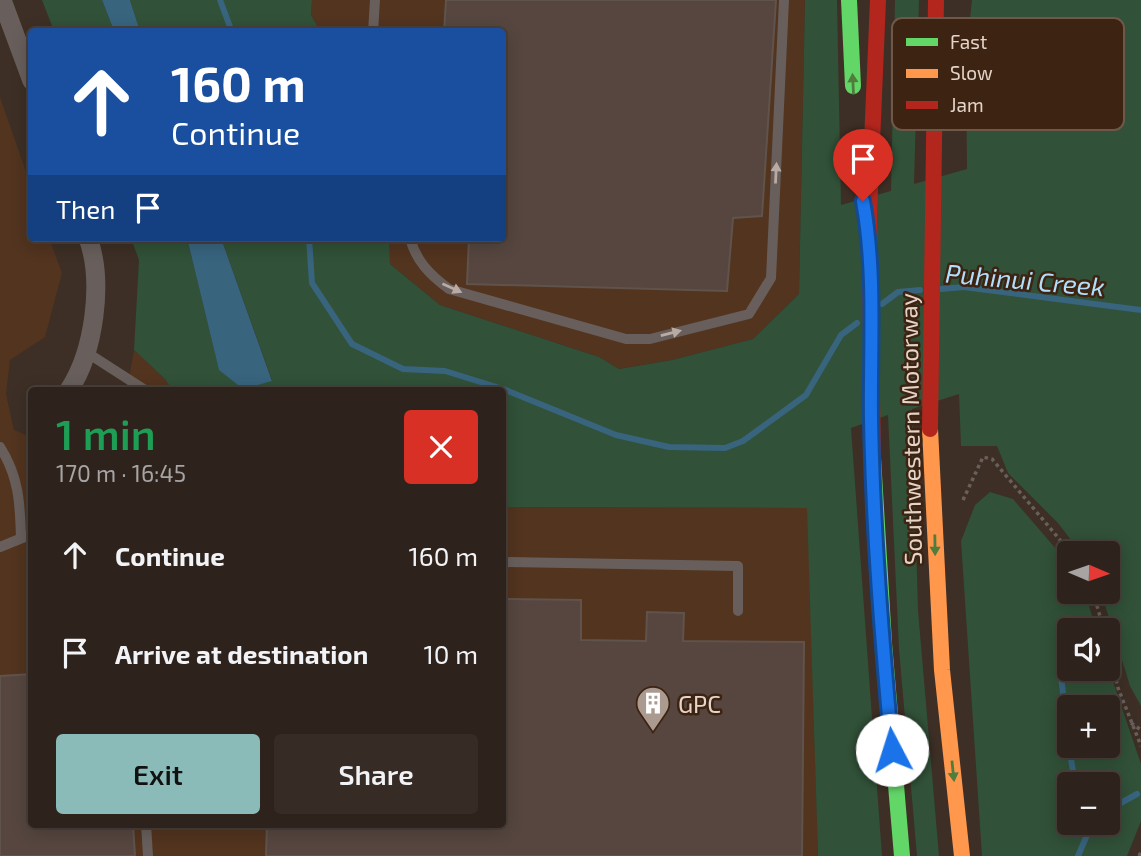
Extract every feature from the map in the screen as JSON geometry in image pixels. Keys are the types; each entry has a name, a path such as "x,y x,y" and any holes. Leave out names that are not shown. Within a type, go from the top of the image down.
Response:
{"highway":[{"path":"849,0 854,96"},
{"path":"867,200 878,0"},
{"name":"Southwestern Motorway","path":"935,18 936,0"},
{"path":"952,18 953,14"},
{"path":"855,123 867,200"},
{"name":"Southwestern Motorway","path":"932,130 929,403 942,670 962,856"},
{"path":"931,179 938,130"},
{"name":"Southwestern Motorway","path":"867,200 871,242 871,421 885,666 902,856"}],"street":[{"path":"2,0 28,70"},
{"path":"71,387 81,372 94,320 93,251 90,242"}],"lane":[{"path":"373,28 374,0"},
{"path":"411,242 415,256 434,278 449,289 626,339 650,338 748,314 771,278 784,0"},
{"path":"86,352 140,387"},
{"path":"0,447 12,467 19,487 26,536 0,547"},
{"path":"506,562 738,566 738,611"},
{"path":"146,828 148,856"}],"path":[{"path":"963,502 983,457 992,459 1061,541"},
{"path":"1118,681 1130,722 1141,746"},
{"path":"1130,722 1141,730"}],"shaded area":[{"path":"312,0 805,0 799,294 753,339 672,360 619,369 599,357 440,305 390,264 389,242 506,242 506,28 318,28 311,15"},
{"path":"0,97 28,177 28,242 50,242 62,273 45,337 10,360 6,394 14,430 28,436 28,828 506,828 506,507 808,508 818,856 0,856"},
{"path":"134,350 170,387 128,387"}],"green space":[{"path":"42,0 102,0 113,28 53,28"},
{"path":"130,0 312,0 311,15 318,28 139,28"},
{"path":"805,0 837,0 841,205 891,191 892,130 915,130 914,184 967,169 967,130 1124,130 1124,18 970,18 972,0 1141,0 1141,706 1130,686 1120,654 1120,618 1109,618 1105,604 1120,604 1120,541 1072,541 1058,523 1008,473 997,446 961,446 959,394 912,409 918,610 939,856 917,856 899,649 888,415 851,428 882,856 818,856 807,508 506,507 506,387 170,387 134,350 139,260 132,242 188,242 219,369 272,380 222,242 389,242 390,264 440,305 599,357 619,369 672,360 753,339 799,294"},
{"path":"895,0 919,0 919,18 895,18"},
{"path":"990,492 1013,499 1057,550 1057,604 1088,604 1093,618 1057,618 1057,681 1113,681 1118,695 1057,695 1057,758 1120,758 1120,702 1141,764 1141,821 1127,856 982,856 961,541 975,505"}],"water":[{"path":"102,0 130,0 139,28 113,28"},
{"path":"188,242 222,242 272,381 240,387 219,370"}],"building":[{"path":"446,0 776,0 762,216 733,218 727,291 467,284 469,242 506,242 506,28 444,28"},
{"name":"GPC","path":"506,599 581,600 581,640 646,641 647,612 684,613 683,641 804,642 802,856 266,856 267,828 506,828"},
{"path":"28,674 28,828 133,828 135,856 0,856 0,676"}],"waterway":[{"name":"Puhinui Creek","path":"220,0 230,28"},
{"name":"Puhinui Creek","path":"309,242 312,283 352,344 403,369 445,371 497,387"},
{"name":"Puhinui Creek","path":"941,289 964,287 1141,310"},
{"name":"Puhinui Creek","path":"882,304 898,292 920,290"},
{"name":"Puhinui Creek","path":"506,390 616,435 669,447 725,448 743,441 806,395 841,335 857,323"},
{"path":"1062,681 1063,695"},
{"path":"1071,758 1073,772"},
{"path":"1120,803 1137,794"},
{"path":"1078,856 1087,835"}],"traffic: fast":[{"path":"849,0 853,86"},
{"path":"873,458 884,643 902,856"}],"traffic: slow":[{"path":"930,429 942,670 962,856"}],"traffic: jam":[{"path":"873,458 869,214 878,0"},
{"path":"936,0 936,18"},
{"path":"930,429 934,130"}],"place":[{"name":"GPC","path":"653,733"}],"route":[{"path":"863,201 871,242 871,421 892,750"}]}
